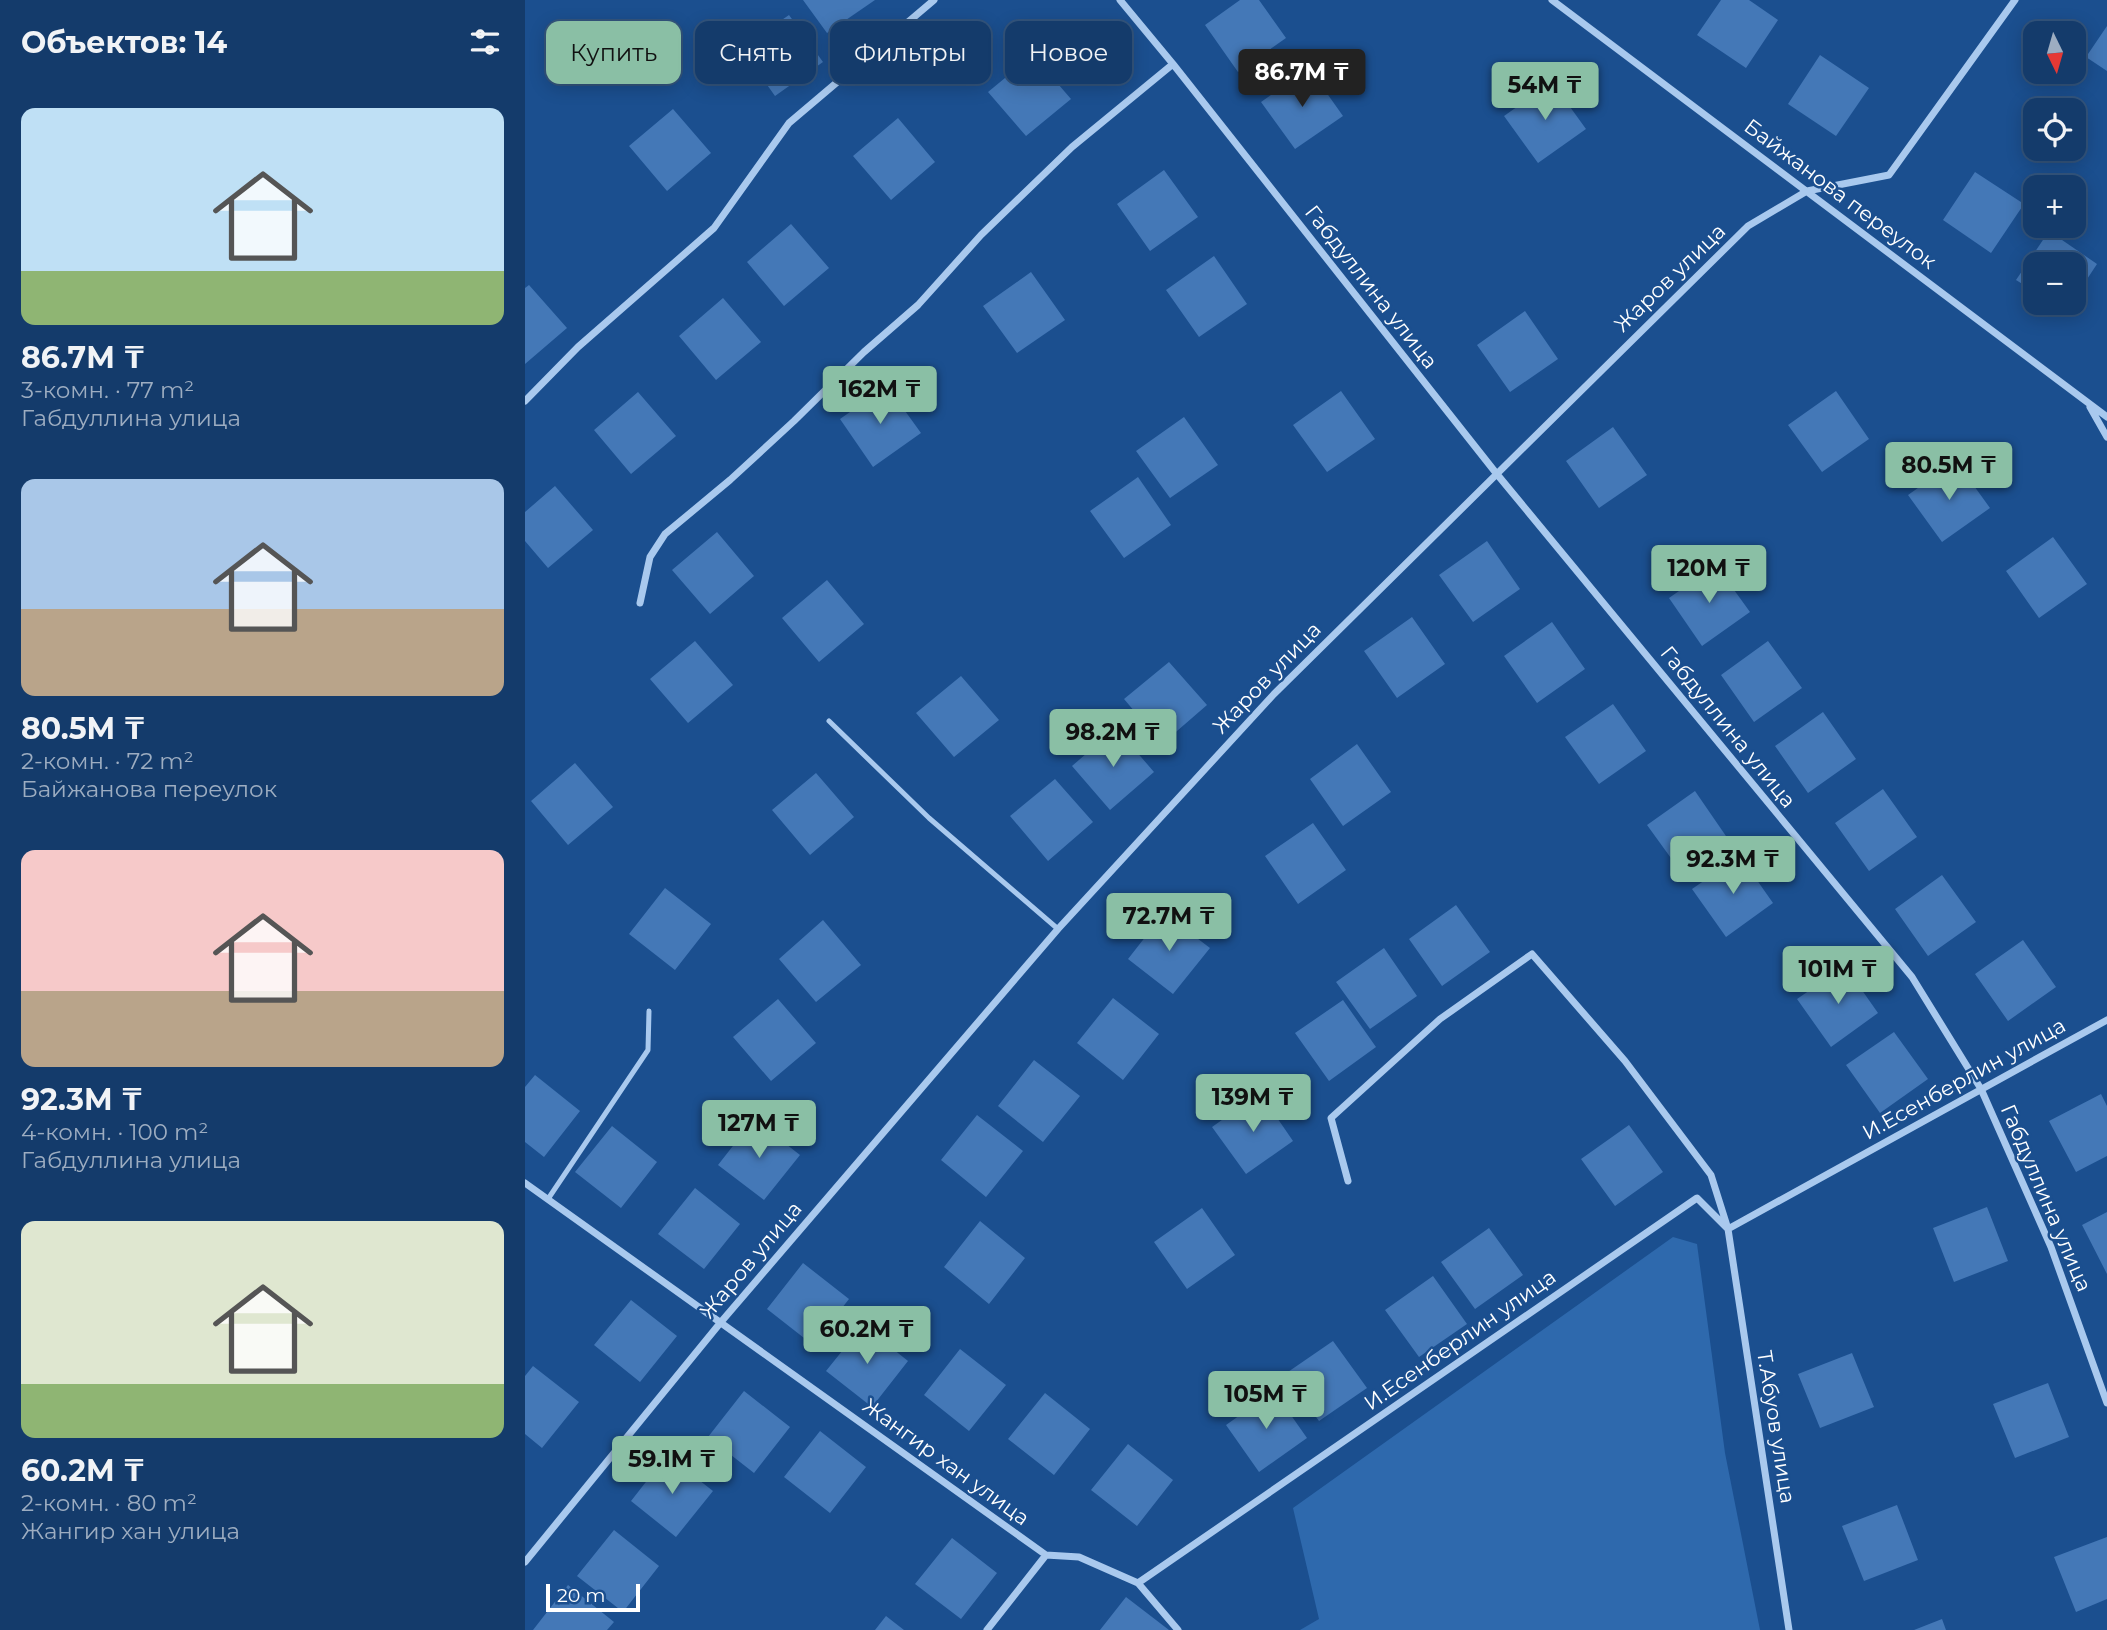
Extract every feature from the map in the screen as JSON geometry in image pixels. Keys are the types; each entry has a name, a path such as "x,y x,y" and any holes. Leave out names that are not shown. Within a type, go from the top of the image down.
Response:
{"street":[{"path":"525,401 578,347 713,228 789,123 934,0"},
{"name":"Габдуллина улица","path":"1120,0 1496,473 1912,977 1981,1089 2051,1247 2107,1403"},
{"name":"Байжанова переулок","path":"1552,0 2107,416"},
{"name":"Жаров улица","path":"525,1562 721,1322 1058,929 1274,694 1748,226 1807,191 1889,175 2015,0"},
{"path":"640,603 650,557 665,534 730,480 795,421 864,352 918,305 981,235 1072,147 1173,64"},
{"path":"2088,404 2107,437"},
{"path":"1348,1181 1331,1118 1440,1019 1532,954 1625,1061 1711,1175 1728,1229"},
{"name":"И.Есенберлин улица","path":"1138,1583 1697,1198 1728,1229 2107,1020"},
{"name":"Жангир хан улица","path":"525,1183 1046,1555"},
{"name":"Т.Абуов улица","path":"1728,1229 1789,1630"},
{"path":"987,1630 1046,1555 1079,1557 1138,1583 1178,1630"}],"lane":[{"path":"829,721 929,818 1058,929"},
{"path":"548,1199 648,1050 649,1011"}],"shaded area":[{"path":"1673,1237 1697,1244 1725,1453 1760,1630 1300,1630 1319,1619 1293,1508"}],"building":[{"path":"803,0 875,0 844,21 830,21 830,31 827,33"},
{"path":"1240,0 1259,0 1286,38 1238,72 1205,25"},
{"path":"1721,0 1749,0 1778,20 1746,68 1697,35"},
{"path":"789,15 793,21 780,21"},
{"path":"2107,26 2107,71 2086,57"},
{"path":"816,52 823,62 816,67"},
{"path":"1820,55 1869,88 1836,136 1788,104"},
{"path":"1309,68 1343,116 1295,149 1261,102"},
{"path":"1005,78 1005,84 1058,84 1071,99 1026,136 988,92"},
{"path":"1552,82 1586,129 1538,163 1504,116"},
{"path":"766,84 792,84 775,96"},
{"path":"673,109 711,153 667,191 629,146"},
{"path":"898,118 935,162 891,200 853,156"},
{"path":"1164,170 1198,217 1150,251 1117,204"},
{"path":"1975,172 2023,203 1991,253 1943,220"},
{"path":"791,224 829,268 784,306 747,262"},
{"path":"2044,238 2059,238 2080,252 2035,252"},
{"path":"1214,256 1247,304 1199,337 1166,290"},
{"path":"2086,256 2097,264 2086,281"},
{"path":"2023,270 2023,284 2016,280"},
{"path":"1031,272 1065,320 1017,353 983,306"},
{"path":"529,285 567,328 525,364 525,288"},
{"path":"723,298 761,342 716,380 679,336"},
{"path":"1525,311 1558,359 1510,392 1477,345"},
{"path":"887,386 921,433 873,467 840,419"},
{"path":"1341,391 1375,439 1327,472 1293,425"},
{"path":"1836,391 1869,439 1822,472 1788,425"},
{"path":"638,392 676,436 631,474 594,430"},
{"path":"1184,417 1218,465 1170,498 1136,451"},
{"path":"1613,427 1647,475 1599,508 1566,461"},
{"path":"1956,461 1990,508 1942,542 1908,495"},
{"path":"1138,477 1171,525 1124,558 1090,511"},
{"path":"555,486 593,530 548,568 525,541 525,512"},
{"path":"717,532 754,576 710,614 672,570"},
{"path":"2053,537 2087,584 2039,618 2006,571"},
{"path":"1487,541 1520,589 1473,622 1439,575"},
{"path":"1716,565 1750,612 1702,646 1669,598"},
{"path":"827,580 864,624 819,662 782,618"},
{"path":"1412,617 1445,664 1397,698 1364,651"},
{"path":"1552,622 1585,669 1537,703 1504,656"},
{"path":"695,641 733,685 688,723 650,679"},
{"path":"1768,641 1802,688 1754,722 1721,675"},
{"path":"1169,662 1207,705 1162,744 1124,699"},
{"path":"961,676 999,720 954,757 916,713"},
{"path":"1613,704 1646,751 1599,784 1565,737"},
{"path":"1823,712 1856,759 1808,793 1775,746"},
{"path":"1116,728 1154,772 1110,810 1072,766"},
{"path":"1357,744 1391,792 1343,826 1310,779"},
{"path":"575,763 613,807 568,845 531,801"},
{"path":"816,773 854,817 810,855 772,810"},
{"path":"1055,779 1093,822 1048,861 1010,816"},
{"path":"1883,789 1917,837 1869,871 1835,823"},
{"path":"1695,791 1728,839 1681,872 1647,825"},
{"path":"1313,823 1346,870 1298,904 1265,856"},
{"path":"1740,856 1773,903 1726,937 1692,889"},
{"path":"1942,875 1976,922 1928,956 1895,909"},
{"path":"665,888 711,924 675,970 629,934"},
{"path":"1456,905 1490,952 1442,986 1409,939"},
{"path":"1164,913 1210,948 1173,994 1128,959"},
{"path":"823,920 861,965 816,1002 779,959"},
{"path":"2023,940 2056,987 2008,1021 1975,974"},
{"path":"1384,948 1417,996 1370,1029 1336,982"},
{"path":"1845,966 1878,1013 1831,1047 1797,999"},
{"path":"1113,998 1159,1034 1123,1080 1077,1043"},
{"path":"778,999 816,1043 771,1081 733,1037"},
{"path":"1343,1000 1376,1047 1329,1081 1295,1033"},
{"path":"1894,1032 1928,1079 1880,1113 1846,1065"},
{"path":"1034,1060 1080,1096 1043,1142 998,1106"},
{"path":"535,1075 580,1111 544,1157 525,1142 525,1087"},
{"path":"1260,1093 1293,1141 1246,1174 1212,1127"},
{"path":"2101,1094 2107,1106 2107,1156 2076,1172 2049,1121"},
{"path":"977,1115 1023,1151 986,1197 941,1160"},
{"path":"754,1119 800,1155 764,1200 718,1165"},
{"path":"1629,1125 1663,1172 1615,1206 1581,1159"},
{"path":"612,1126 657,1162 621,1208 575,1172"},
{"path":"695,1188 740,1224 704,1269 658,1234"},
{"path":"1987,1207 2008,1261 1954,1282 1933,1228"},
{"path":"1202,1208 1235,1255 1187,1289 1154,1242"},
{"path":"2107,1212 2107,1274 2082,1225"},
{"path":"980,1221 1025,1258 989,1304 944,1267"},
{"path":"1489,1228 1523,1275 1475,1309 1441,1262"},
{"path":"803,1263 849,1299 813,1345 767,1309"},
{"path":"1433,1276 1467,1324 1419,1357 1385,1310"},
{"path":"631,1300 677,1336 640,1382 594,1345"},
{"path":"863,1325 908,1361 872,1407 826,1371"},
{"path":"1333,1341 1367,1388 1319,1421 1285,1374"},
{"path":"960,1349 1006,1385 969,1431 924,1395"},
{"path":"1852,1353 1874,1407 1820,1428 1798,1374"},
{"path":"533,1366 579,1402 542,1448 525,1434 525,1376"},
{"path":"2048,1383 2069,1437 2015,1458 1993,1404"},
{"path":"744,1391 790,1427 754,1473 708,1437"},
{"path":"1274,1391 1307,1438 1259,1472 1226,1425"},
{"path":"1045,1393 1090,1429 1054,1475 1008,1439"},
{"path":"820,1431 866,1467 830,1513 784,1477"},
{"path":"1128,1444 1173,1480 1137,1526 1091,1490"},
{"path":"667,1455 713,1491 676,1537 631,1501"},
{"path":"1897,1505 1918,1560 1864,1581 1842,1526"},
{"path":"614,1530 659,1566 623,1612 577,1576"},
{"path":"2107,1537 2107,1599 2076,1612 2054,1557"},
{"path":"952,1538 997,1573 961,1619 915,1584"},
{"path":"568,1585 614,1622 607,1630 533,1630"},
{"path":"1126,1597 1169,1630 1100,1630"},
{"path":"886,1616 904,1630 875,1630"},
{"path":"1942,1619 1946,1630 1914,1630"}]}
